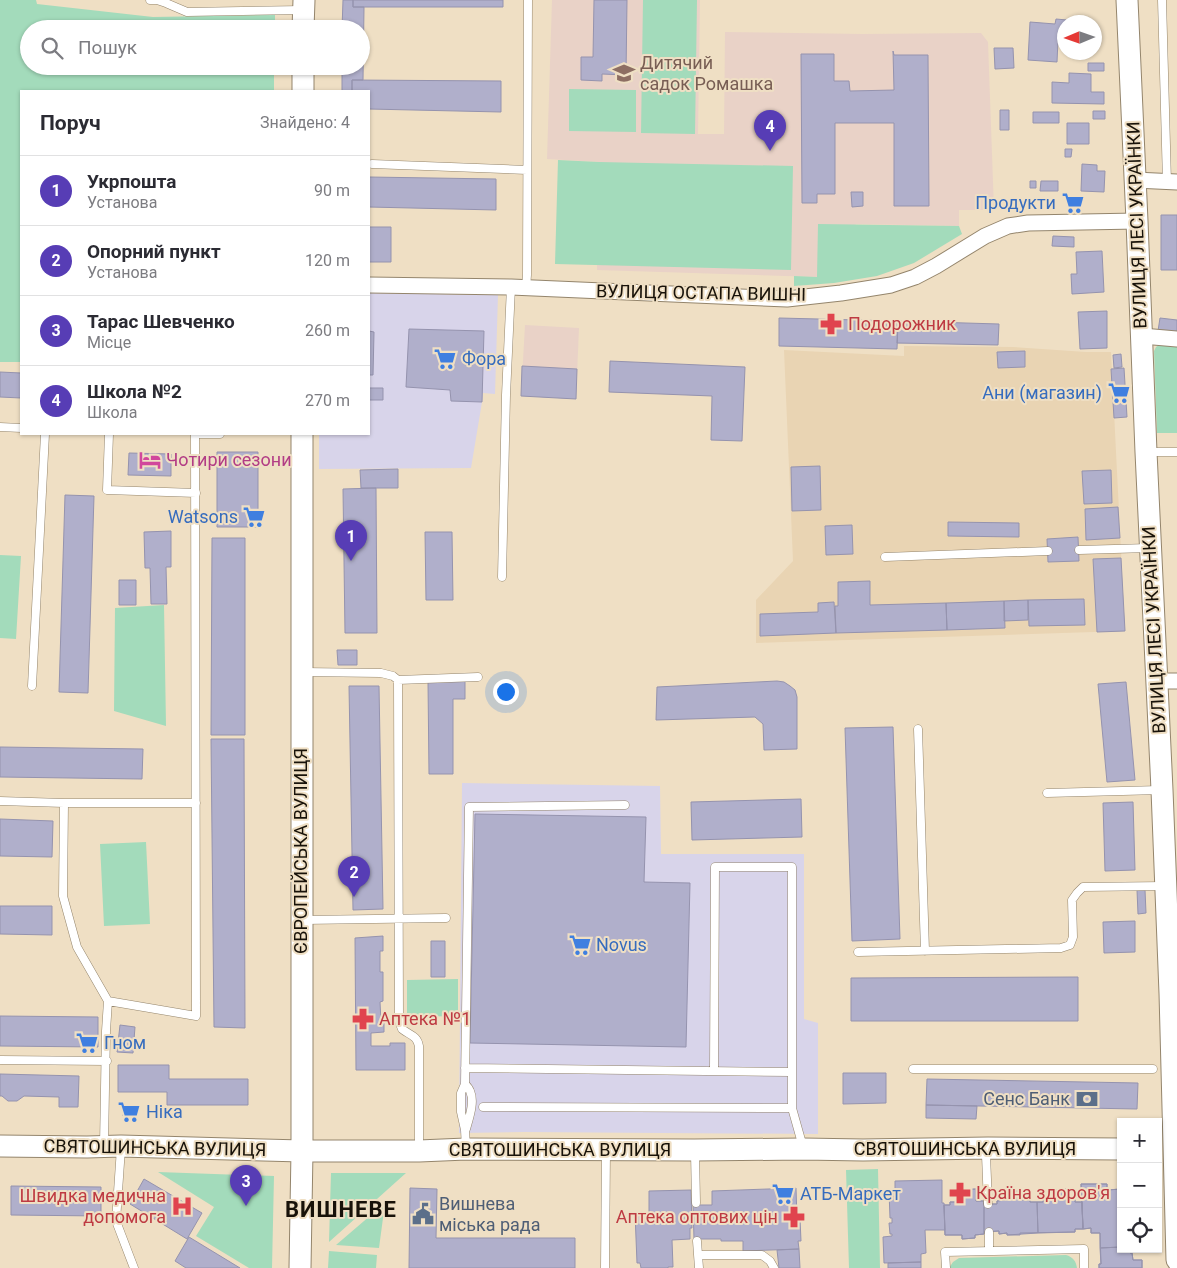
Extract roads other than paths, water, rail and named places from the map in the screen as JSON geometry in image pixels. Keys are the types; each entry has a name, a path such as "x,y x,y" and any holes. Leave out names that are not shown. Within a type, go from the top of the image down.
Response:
{"street":[{"name":"ВУЛИЦЯ ЛЕСІ УКРАЇНКИ","path":"1127,0 1151,548 1167,681 1162,790 1171,861 1165,886 1174,993 1170,1147 1177,1260"},
{"path":"304,75 304,90"},
{"path":"1135,180 1172,182"},
{"name":"ВУЛИЦЯ ОСТАПА ВИШНІ","path":"370,284 787,299 891,285 915,277 985,236 1008,226 1028,223 1137,221"},
{"path":"1142,336 1177,339"},
{"name":"ЄВРОПЕЙСЬКА ВУЛИЦЯ","path":"300,1268 302,1151 302,435"},
{"name":"СВЯТОШИНСЬКА ВУЛИЦЯ","path":"0,1146 419,1151 466,1139 606,1150 1117,1149"}],"lane":[{"path":"150,0 157,0 187,12 304,13"},
{"path":"502,577 506,395 518,288 527,275 528,0"},
{"path":"1162,0 1172,182"},
{"path":"372,164 527,170"},
{"path":"0,427 20,428"},
{"path":"32,686 45,435"},
{"path":"109,435 107,490 196,493"},
{"path":"108,1001 196,1016 195,435"},
{"path":"1146,452 1177,452"},
{"path":"1079,550 1151,548"},
{"path":"885,556 1048,551"},
{"path":"301,672 382,673 393,676 398,680 478,677"},
{"path":"398,680 400,1026 405,1032 416,1038 419,1046 419,1151"},
{"path":"918,729 925,951"},
{"path":"1047,792 1162,790"},
{"path":"0,801 196,803"},
{"path":"64,802 64,896 77,947 108,1001 106,1061 116,1221 134,1268"},
{"path":"466,1139 461,1112 466,1068 469,807 625,805"},
{"path":"714,1071 715,867 792,868 792,1108 803,1149"},
{"path":"858,952 1061,948 1070,945 1073,937 1072,900 1084,887 1165,886"},
{"path":"301,920 446,918"},
{"path":"0,1060 106,1061"},
{"path":"466,1068 791,1072"},
{"path":"913,1069 1153,1069"},
{"path":"483,1107 792,1108"},
{"path":"988,1148 986,1155 988,1204"},
{"path":"605,1268 606,1150"},
{"path":"694,1150 696,1203"},
{"path":"988,1232 989,1251"},
{"path":"697,1241 699,1268"},
{"path":"946,1268 945,1252 1084,1249 1084,1268"},
{"path":"698,1255 762,1255 770,1261 774,1268"}],"place":[{"name":"Дитячий садок Ромашка","path":"624,73"},
{"name":"Школа №2","path":"770,151"},
{"name":"Продукти","path":"1073,203"},
{"name":"Подорожник","path":"831,324"},
{"name":"Фора","path":"445,359"},
{"name":"Ани (магазин)","path":"1119,393"},
{"name":"Чотири сезони","path":"150,460"},
{"name":"Watsons","path":"254,517"},
{"name":"Укрпошта","path":"351,561"},
{"name":"Опорний пункт","path":"354,897"},
{"name":"Novus","path":"580,945"},
{"name":"Аптека №1","path":"363,1019"},
{"name":"Гном","path":"87,1043"},
{"name":"Сенс Банк","path":"1087,1099"},
{"name":"Ніка","path":"129,1112"},
{"name":"Країна здоров'я","path":"960,1193"},
{"name":"АТБ-Маркет","path":"783,1194"},
{"name":"Швидка медична допомога","path":"182,1206"},
{"name":"Тарас Шевченко","path":"246,1206"},
{"name":"Вишнева міська рада","path":"423,1214"},
{"name":"Аптека оптових цін","path":"794,1217"}],"district":[{"name":"ВИШНЕВЕ","path":"341,1209"}]}
